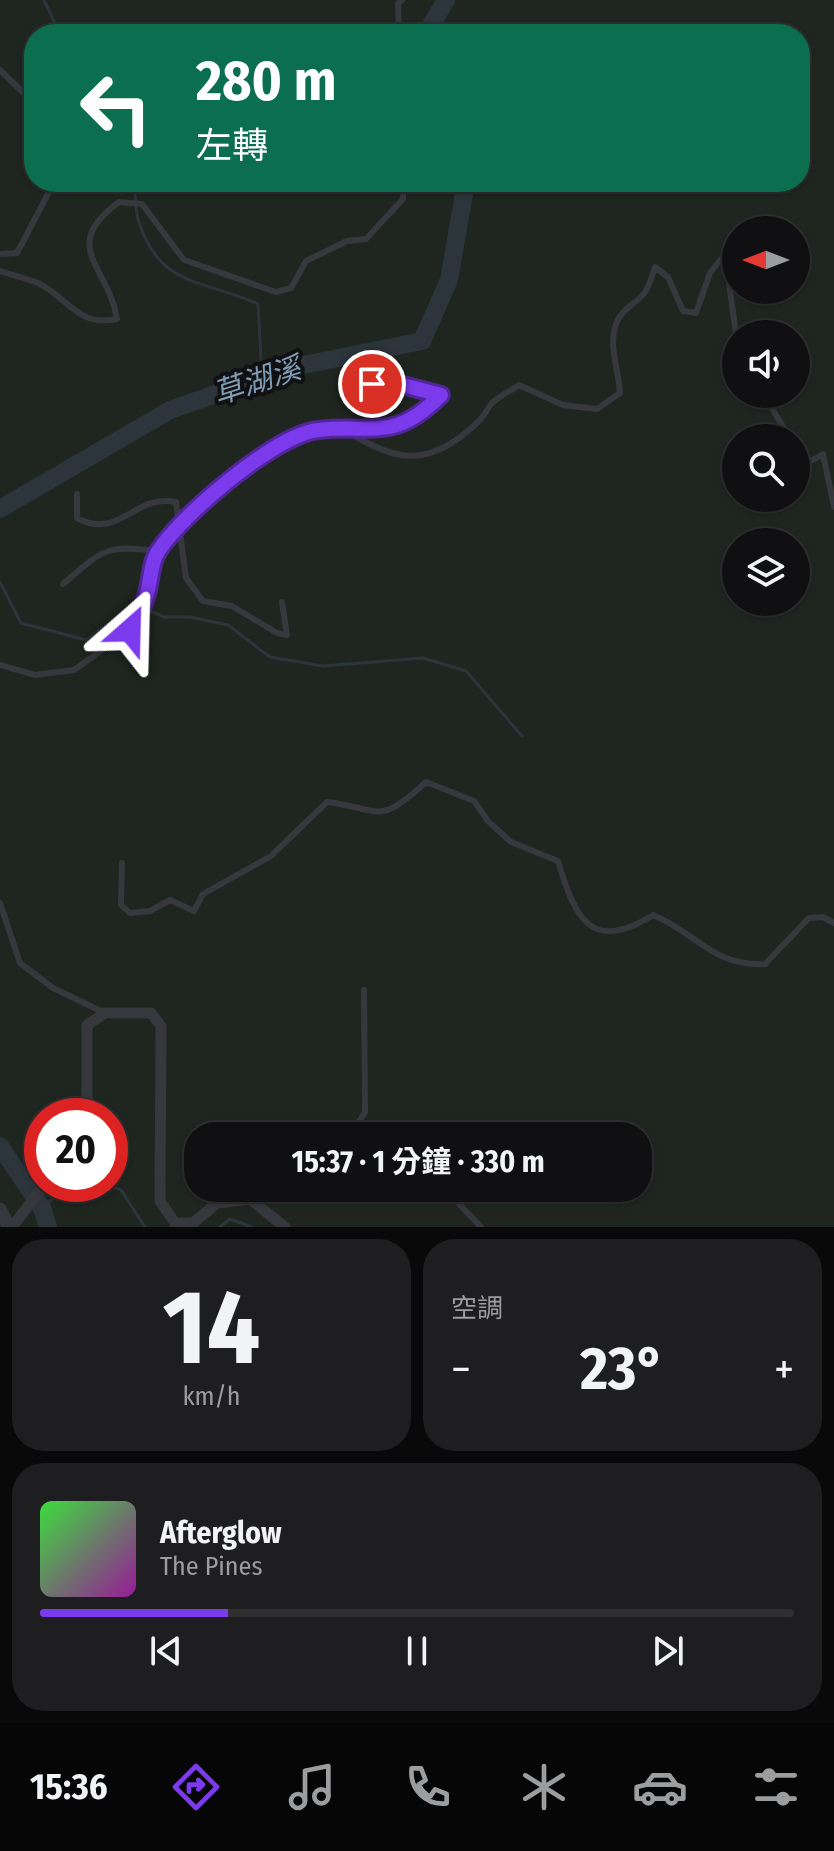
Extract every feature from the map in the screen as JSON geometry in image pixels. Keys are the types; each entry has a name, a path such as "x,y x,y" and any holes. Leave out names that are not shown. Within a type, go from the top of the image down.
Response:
{"street":[{"path":"87,1098 87,1025 105,1013 151,1013 161,1026 160,1201 175,1223 193,1223 217,1203 250,1199 285,1227"},
{"path":"0,1210 11,1227 31,1202"}],"lane":[{"path":"399,24 398,3 402,0"},
{"path":"0,70 24,93"},
{"path":"0,254 17,253 49,192"},
{"path":"0,271 37,283 85,319 98,323 117,319 114,296 96,269 89,240 96,219 119,202 142,204 184,260 276,292 291,288 306,261 347,241 366,239 403,199 403,192"},
{"path":"347,431 380,452 409,457 445,448 480,421 492,403 519,385 563,405 597,409 620,393 619,371 612,346 616,322 631,303 642,296 655,267 668,277 683,311 696,313 710,273 725,254 734,320"},
{"path":"0,665 35,675 74,670 130,630 146,599 157,551 219,486 271,450 315,430 400,427 420,417 441,395 399,384 372,384"},
{"path":"810,462 823,454 834,507"},
{"path":"77,494 77,518 89,524 108,525 136,508 164,499 176,502 186,578 203,601 232,606 277,633 287,635 282,602"},
{"path":"63,584 100,553 120,546 157,551"},
{"path":"122,863 121,905 130,913 150,911 170,900 194,911 203,894 271,856 327,802 346,804 369,813 390,811 426,782 474,801 488,821 511,842 558,861 569,896 583,922 602,933 633,928 653,915 726,960 745,965 765,964 809,918 823,917 834,923"},
{"path":"0,903 20,963 53,988 105,1013"},
{"path":"359,1122 365,1112 364,990"},
{"path":"457,1202 481,1227"}],"shaded area":[{"path":"0,0 834,0 834,1227 0,1227"}],"waterway":[{"path":"44,0 55,24"},
{"name":"草湖溪","path":"432,24 446,0"},
{"path":"134,192 138,219 147,242 171,270 202,285 258,304 262,377"},
{"name":"草湖溪","path":"0,509 170,410 289,368 422,341 449,280 464,192"},
{"path":"0,582 21,623 86,640 134,604 164,617 190,617 228,625 270,657 323,666 423,658 466,671 522,736"},
{"name":"草湖溪","path":"0,1146 42,1208 48,1227"},
{"path":"128,1201 145,1227"},
{"path":"42,1208 49,1202"},
{"path":"220,1227 230,1219 252,1227"}],"route":[{"path":"130,630 146,599 157,551 219,486 271,450 315,430 400,427 420,417 441,395 399,384 372,384"}]}
